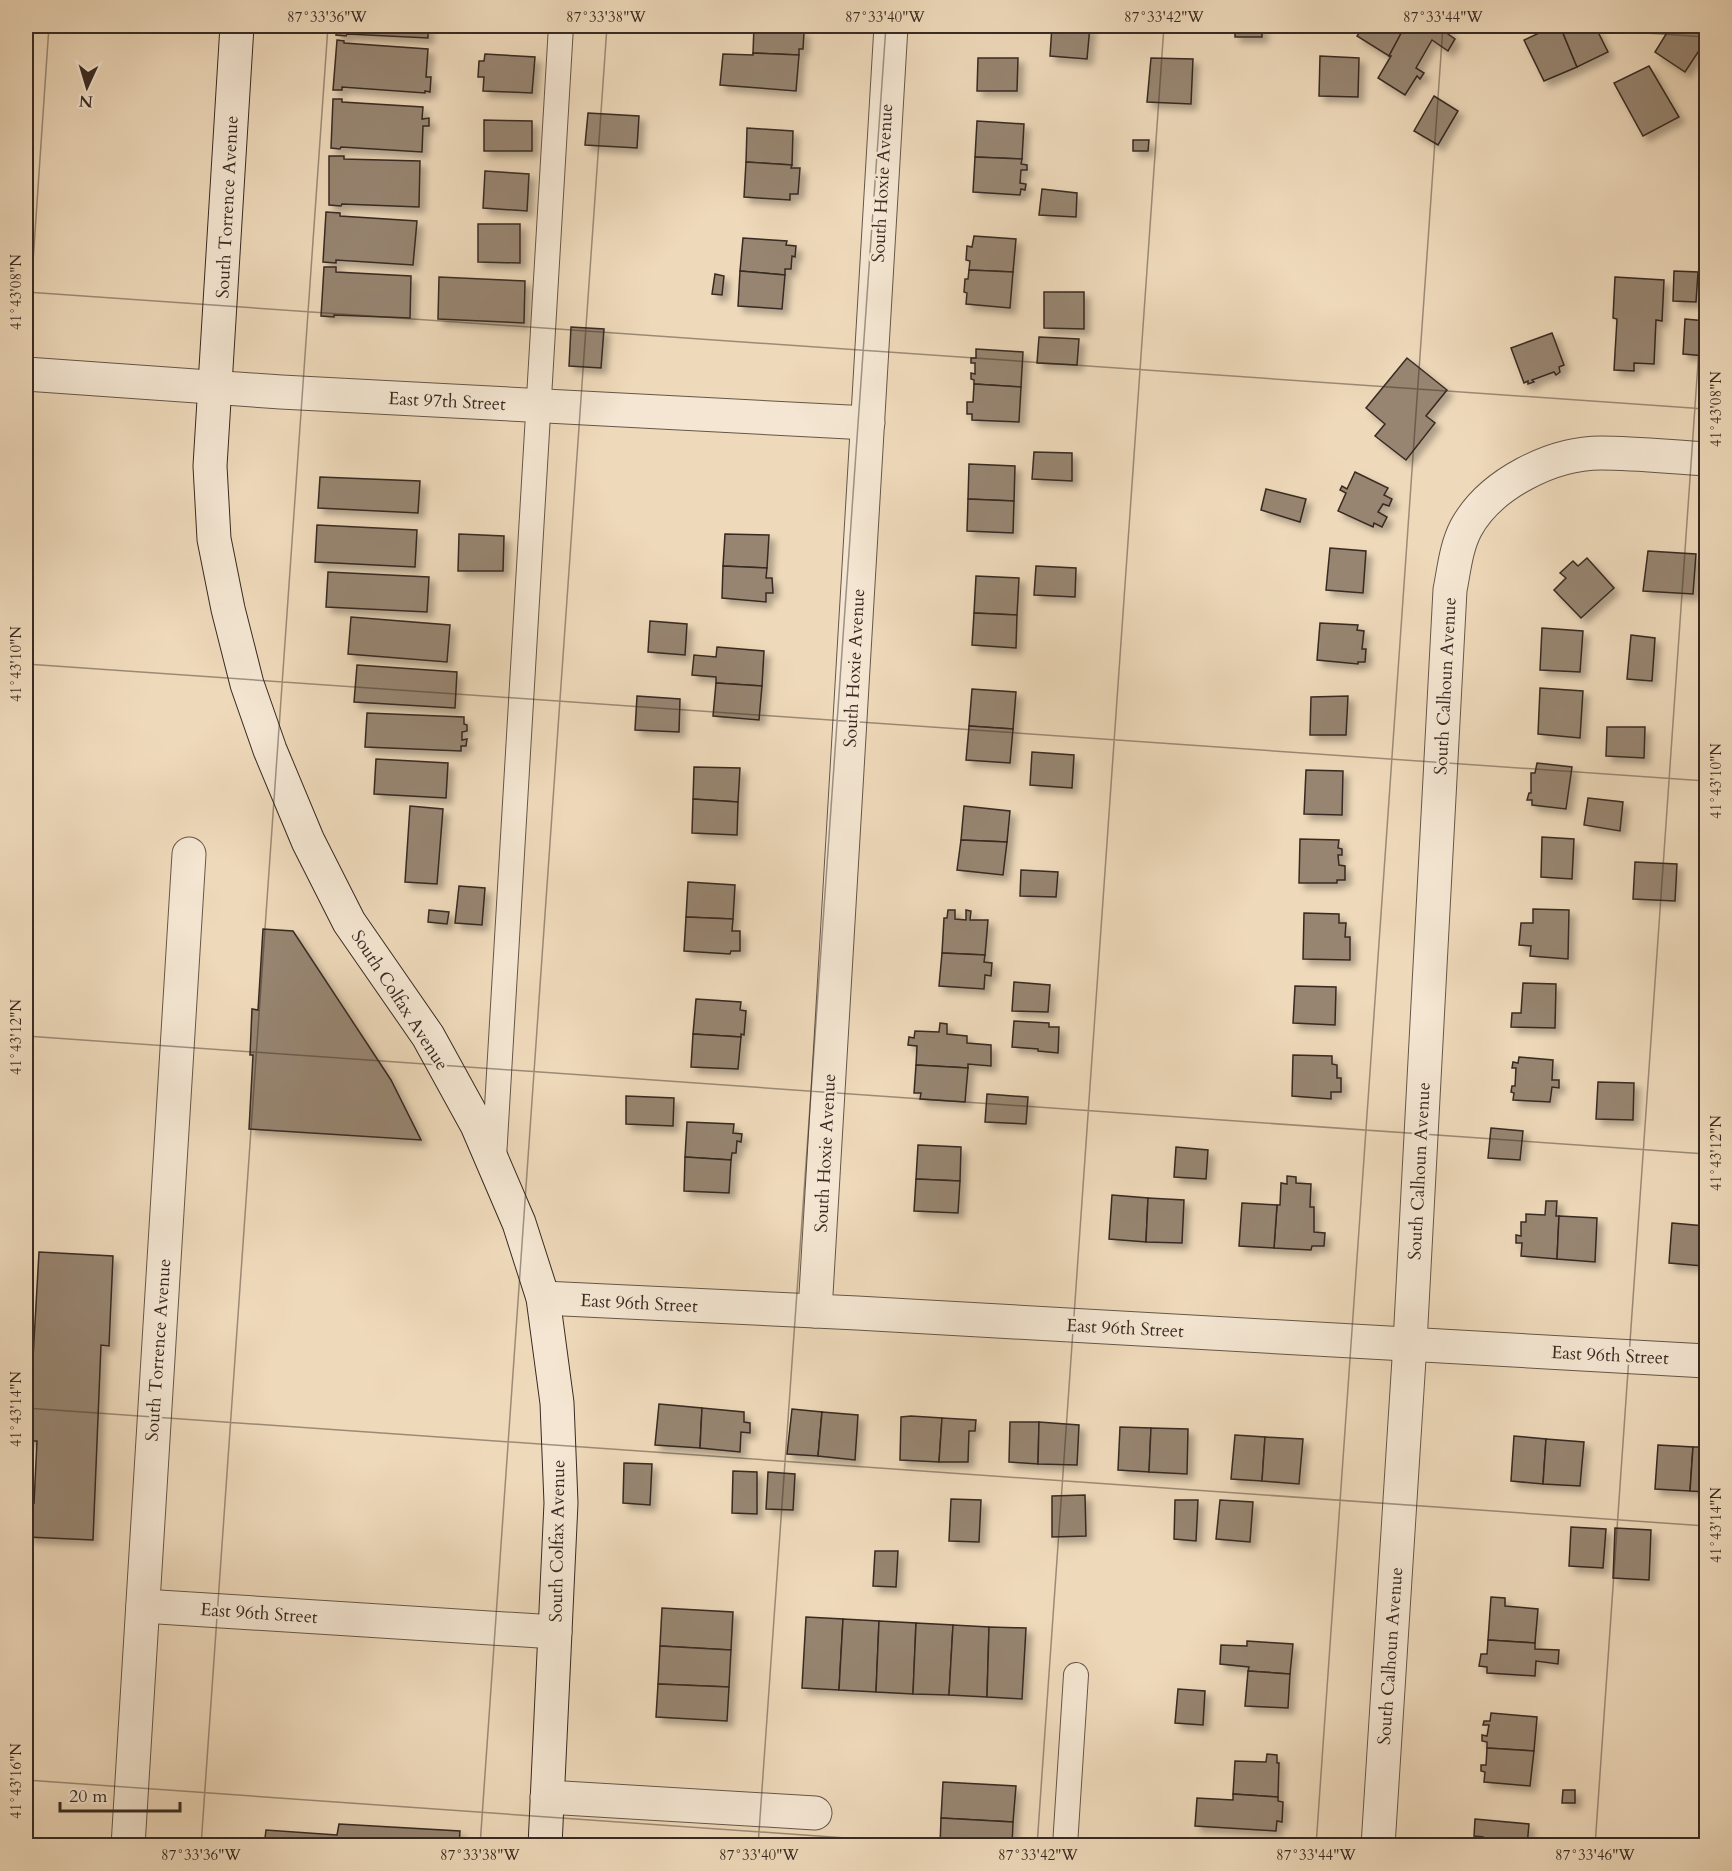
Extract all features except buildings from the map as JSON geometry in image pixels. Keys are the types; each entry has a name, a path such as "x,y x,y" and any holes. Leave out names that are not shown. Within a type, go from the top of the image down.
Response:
{"street":[{"name":"South Torrence Avenue","path":"216,388 237,26"},
{"name":"South Hoxie Avenue","path":"815,1311 891,26"},
{"name":"East 97th Street","path":"26,374 216,388 868,423"},
{"name":"South Colfax Avenue","path":"216,388 210,466 214,539 228,609 247,684 270,750 308,841 349,922 428,1036 477,1125 519,1222 543,1298 557,1403 561,1503 545,1845"},
{"name":"South Calhoun Avenue","path":"1378,1845 1410,1343 1450,590 1455,559 1466,529 1483,504 1510,482 1543,465 1570,456 1599,453 1707,459"},
{"name":"South Torrence Avenue","path":"128,1845 189,854"},
{"name":"East 96th Street","path":"543,1298 1410,1343 1707,1361"},
{"name":"East 96th Street","path":"143,1606 555,1632"},
{"path":"547,1797 815,1813"}],"lane":[{"path":"494,1164 561,26"},
{"path":"1065,1845 1076,1675"}]}
